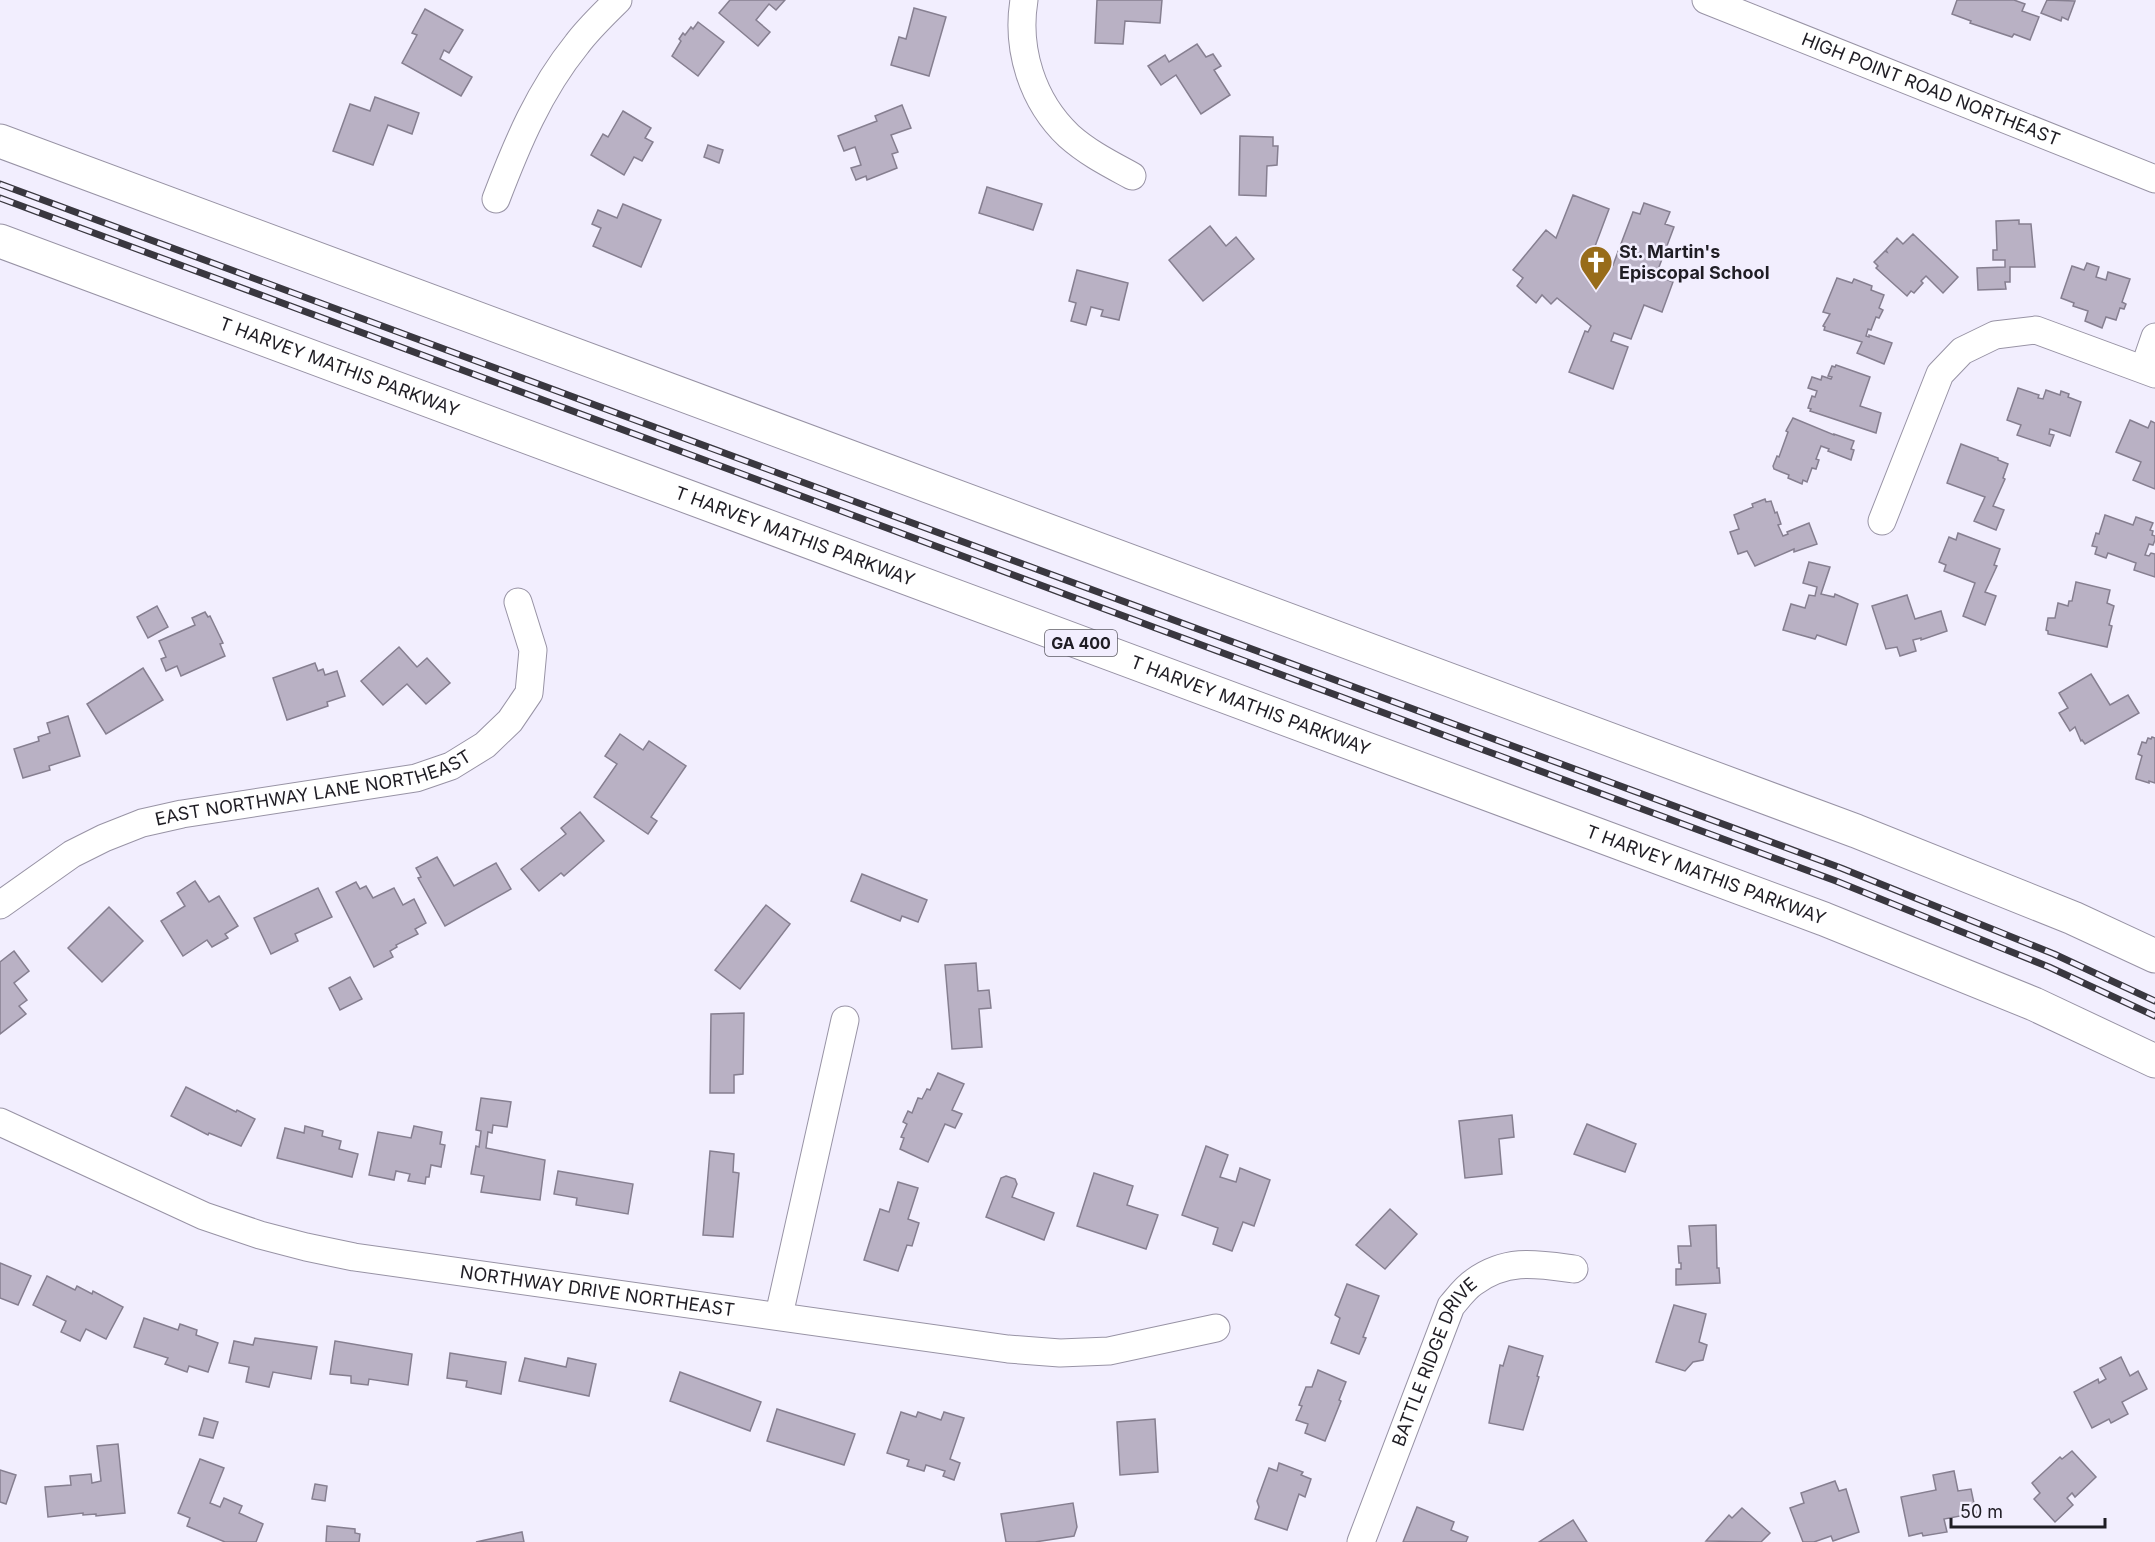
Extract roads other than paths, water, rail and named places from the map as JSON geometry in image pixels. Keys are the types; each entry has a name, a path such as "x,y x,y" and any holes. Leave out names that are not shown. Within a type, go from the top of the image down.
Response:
{"highway":[{"path":"0,141 1857,831 2073,918 2155,956"},
{"name":"T HARVEY MATHIS PARKWAY","path":"0,241 1824,919 2034,1004 2155,1061"}],"street":[{"path":"496,200 520,137 537,103 577,44 618,0"},
{"path":"1024,0 1022,35 1025,57 1033,83 1050,113 1069,135 1090,152 1132,176"},
{"name":"HIGH POINT ROAD NORTHEAST","path":"1706,0 1737,6 2155,179"},
{"path":"1882,522 1940,374 1962,351 1995,335 2036,330 2149,371 2155,337"},
{"name":"EAST NORTHWAY LANE NORTHEAST","path":"0,905 72,854 142,823 182,814 416,778 451,766 485,745 510,721 529,693 533,650 518,602"},
{"path":"779,1315 844,1020"},
{"name":"NORTHWAY DRIVE NORTHEAST","path":"0,1122 204,1216 260,1235 354,1257 1008,1348 1060,1353 1109,1352 1216,1328"},
{"name":"BATTLE RIDGE DRIVE","path":"1361,1542 1451,1306 1473,1282 1503,1267 1532,1263 1574,1269"}],"railway":[{"path":"0,184 1841,868 2054,954 2155,1001"},
{"path":"0,198 1836,881 2049,967 2155,1016"}],"place":[{"name":"St. Martin's Episcopal School","path":"1596,291"}]}
